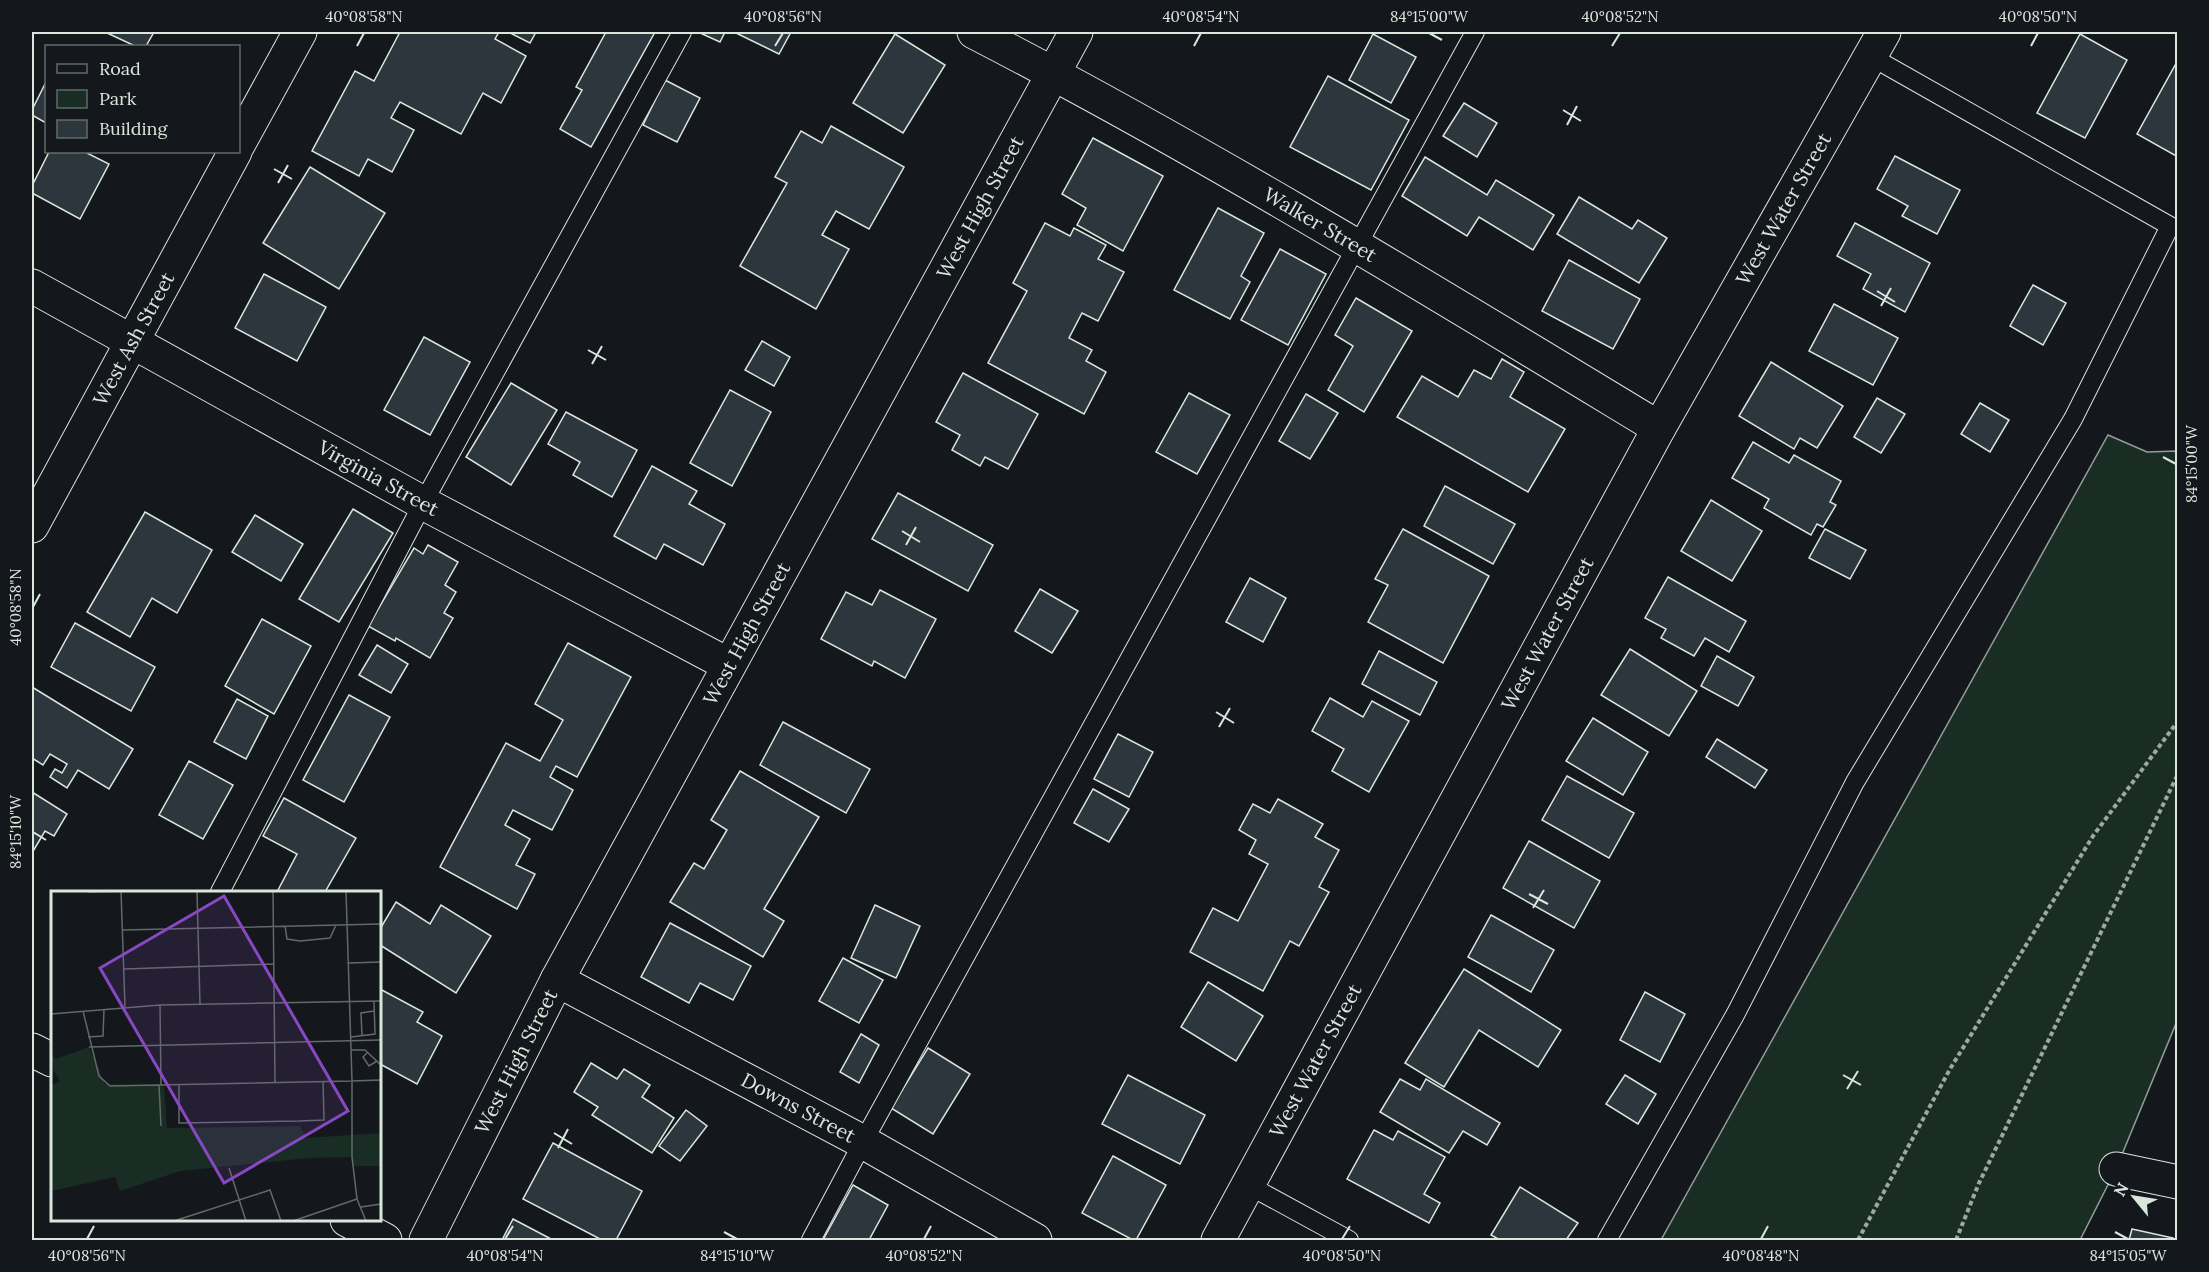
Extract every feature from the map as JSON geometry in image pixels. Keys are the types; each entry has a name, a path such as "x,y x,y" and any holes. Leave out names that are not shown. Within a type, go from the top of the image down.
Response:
{"street":[{"path":"240,141 300,32"},
{"name":"Walker Street","path":"974,32 1053,73 1356,244 1659,428"},
{"name":"West High Street","path":"426,1240 557,980 1076,32"},
{"name":"West Water Street","path":"1218,1240 1659,428 1877,44"},
{"name":"West Ash Street","path":"32,526 234,153"},
{"name":"Virginia Street","path":"32,286 423,503 729,665"},
{"name":"Downs Street","path":"557,980 862,1142 1035,1240"},
{"path":"32,1050 51,1060"},
{"path":"2116,1169 2178,1182"},
{"path":"349,1221 386,1240"}],"lane":[{"path":"221,891 423,503 682,32"},
{"path":"811,1240 862,1142 1475,32"},
{"path":"1607,1240 1735,1015 1855,782 2073,419 2170,226 1877,44"},
{"path":"1248,1185 1349,1240"}],"path":[{"path":"1858,1240 1950,1070 2087,846 2178,721"},
{"path":"1956,1240 1979,1183 2178,774"}],"green space":[{"path":"2108,435 2147,452 2177,451 2177,1021 2116,1169 2080,1240 1661,1240"}],"building":[{"path":"105,32 154,32 147,45 133,45"},
{"path":"400,32 499,32 495,39 526,56 501,103 483,93 461,134 400,102 391,118 414,130 392,172 368,159 359,176 312,151 355,71 374,81"},
{"path":"508,32 536,32 530,43"},
{"path":"606,32 655,32 591,147 560,129 582,90 576,87"},
{"path":"698,32 725,32 720,42"},
{"path":"734,32 791,32 779,54"},
{"path":"895,34 945,65 903,133 853,103"},
{"path":"1373,34 1416,57 1391,103 1349,80"},
{"path":"2080,34 2127,60 2085,138 2037,113"},
{"path":"2178,60 2178,157 2137,134"},
{"path":"1328,76 1409,120 1371,190 1290,147"},
{"path":"665,80 700,98 677,142 643,125"},
{"path":"45,84 45,122 32,115 32,110"},
{"path":"1464,103 1497,123 1477,157 1443,136"},
{"path":"831,126 904,167 869,229 836,211 822,235 849,249 816,309 740,266 787,183 775,177 801,131 822,143"},
{"path":"1093,138 1163,176 1123,251 1077,225 1086,208 1062,194"},
{"path":"48,153 87,153 109,164 80,219 32,193 32,186"},
{"path":"1895,156 1960,190 1937,234 1902,216 1908,206 1877,189"},
{"path":"1425,157 1487,195 1496,180 1554,215 1533,250 1479,217 1467,236 1402,196"},
{"path":"310,167 385,213 339,289 263,243"},
{"path":"1579,197 1632,229 1638,220 1667,238 1639,283 1557,234"},
{"path":"1218,208 1264,233 1241,276 1250,282 1230,319 1174,290"},
{"path":"1045,223 1070,236 1074,228 1106,245 1098,259 1124,272 1098,321 1082,313 1069,338 1092,350 1086,361 1106,372 1084,414 988,363 1027,291 1013,283"},
{"path":"1855,223 1930,263 1905,312 1863,289 1871,274 1837,256"},
{"path":"1280,249 1326,274 1288,345 1241,320"},
{"path":"1569,260 1640,299 1613,349 1542,311"},
{"path":"264,274 326,307 297,361 235,328"},
{"path":"2033,285 2066,303 2043,345 2010,326"},
{"path":"1356,298 1412,331 1364,412 1328,390 1353,346 1335,335"},
{"path":"1834,304 1898,338 1873,385 1809,351"},
{"path":"424,337 470,362 430,435 384,410"},
{"path":"762,341 790,357 774,386 745,370"},
{"path":"1502,359 1524,372 1510,397 1565,429 1528,492 1397,417 1422,376 1458,397 1474,370 1491,379"},
{"path":"1771,362 1843,406 1817,448 1800,438 1794,449 1739,416"},
{"path":"963,373 1038,414 1008,469 985,457 980,466 952,450 960,435 936,422"},
{"path":"511,383 557,410 511,485 466,457"},
{"path":"730,390 771,412 732,486 690,463"},
{"path":"1189,393 1230,415 1197,474 1156,452"},
{"path":"1306,394 1338,413 1310,459 1279,441"},
{"path":"1877,398 1905,414 1881,453 1854,437"},
{"path":"1980,403 2009,420 1990,452 1961,434"},
{"path":"566,412 637,450 612,497 573,475 580,462 548,444"},
{"path":"1753,442 1789,463 1794,455 1841,481 1830,502 1836,505 1823,527 1817,524 1811,535 1764,508 1769,499 1732,478"},
{"path":"652,466 697,491 689,504 725,524 703,565 664,544 656,559 614,536"},
{"path":"1445,486 1515,524 1493,564 1424,526"},
{"path":"898,493 993,545 968,591 872,539"},
{"path":"1711,500 1762,531 1732,581 1681,551"},
{"path":"353,509 393,533 339,622 299,599"},
{"path":"145,512 212,550 177,613 152,598 130,637 87,612"},
{"path":"255,515 303,544 281,581 232,552"},
{"path":"1403,529 1489,576 1443,663 1368,622 1388,585 1375,579"},
{"path":"1825,529 1866,550 1850,579 1809,558"},
{"path":"428,545 458,562 445,585 456,592 444,613 453,618 430,658 396,638 395,641 368,626 414,548 423,554"},
{"path":"1668,577 1746,621 1729,652 1705,638 1694,656 1661,638 1666,629 1645,618"},
{"path":"1250,578 1286,598 1263,642 1226,622"},
{"path":"1040,589 1078,611 1052,653 1015,631"},
{"path":"880,590 936,619 905,678 874,661 872,666 821,639 846,592 872,605"},
{"path":"262,619 311,646 274,714 225,686"},
{"path":"75,623 155,667 131,711 51,667"},
{"path":"568,643 631,677 577,777 556,766 550,777 573,790 552,830 513,810 505,825 530,839 516,865 535,874 517,909 440,867 506,743 540,761 563,720 535,704"},
{"path":"377,645 408,664 391,693 359,675"},
{"path":"1630,649 1697,691 1669,736 1601,695"},
{"path":"1379,651 1437,682 1420,715 1362,684"},
{"path":"1717,656 1754,677 1738,706 1701,686"},
{"path":"32,687 133,749 109,789 78,770 67,788 50,777 55,769 62,773 67,764 50,754 43,765 32,758"},
{"path":"349,695 390,717 344,802 303,780"},
{"path":"1330,698 1363,717 1372,701 1409,721 1369,792 1332,771 1344,749 1312,731"},
{"path":"237,699 268,716 246,759 214,742"},
{"path":"1593,718 1648,752 1623,795 1566,761"},
{"path":"783,722 870,769 846,813 760,765"},
{"path":"1118,734 1153,752 1129,797 1094,779"},
{"path":"1717,739 1767,770 1755,788 1706,757"},
{"path":"189,761 233,785 203,839 159,815"},
{"path":"740,771 819,817 764,909 784,921 763,957 670,902 694,863 704,869 727,830 711,820"},
{"path":"1567,776 1634,813 1609,858 1542,820"},
{"path":"1093,789 1129,809 1109,842 1074,823"},
{"path":"32,792 67,814 54,836 45,831 32,853"},
{"path":"284,798 356,838 326,891 278,891 297,854 263,836"},
{"path":"1278,799 1323,824 1315,837 1339,850 1319,887 1329,892 1299,946 1290,941 1263,991 1190,952 1213,908 1238,921 1268,864 1249,854 1256,840 1239,830 1253,804 1270,813"},
{"path":"1529,841 1600,881 1574,928 1503,888"},
{"path":"396,902 430,924 441,905 491,936 456,993 381,946 381,927"},
{"path":"875,905 920,926 896,978 851,958"},
{"path":"1491,915 1554,950 1531,992 1468,957"},
{"path":"670,923 751,966 733,1000 700,983 689,1003 641,977"},
{"path":"843,958 883,980 859,1023 819,1001"},
{"path":"1464,969 1561,1030 1538,1067 1479,1030 1444,1087 1405,1063"},
{"path":"1208,982 1263,1016 1236,1061 1181,1027"},
{"path":"381,990 423,1012 417,1022 442,1036 417,1084 381,1065"},
{"path":"1645,992 1685,1014 1660,1062 1620,1040"},
{"path":"861,1034 879,1045 859,1083 840,1072"},
{"path":"928,1048 970,1074 933,1134 891,1108"},
{"path":"591,1063 617,1079 624,1069 650,1085 642,1097 674,1118 652,1153 592,1115 598,1107 574,1092"},
{"path":"1128,1075 1205,1115 1180,1164 1102,1124"},
{"path":"1625,1075 1656,1094 1638,1124 1606,1104"},
{"path":"1400,1079 1420,1090 1426,1079 1500,1123 1487,1145 1463,1131 1449,1153 1380,1112"},
{"path":"686,1110 707,1126 680,1161 659,1146"},
{"path":"1374,1130 1393,1140 1398,1131 1445,1157 1424,1194 1440,1203 1429,1223 1347,1179"},
{"path":"553,1143 642,1191 616,1240 602,1240 523,1199"},
{"path":"1113,1156 1166,1185 1136,1240 1082,1213"},
{"path":"853,1185 888,1205 869,1240 823,1240"},
{"path":"1520,1187 1578,1223 1566,1240 1500,1240 1491,1235"},
{"path":"513,1219 553,1240 502,1240"},
{"path":"2132,1229 2173,1238 2172,1240 2129,1240"}]}
